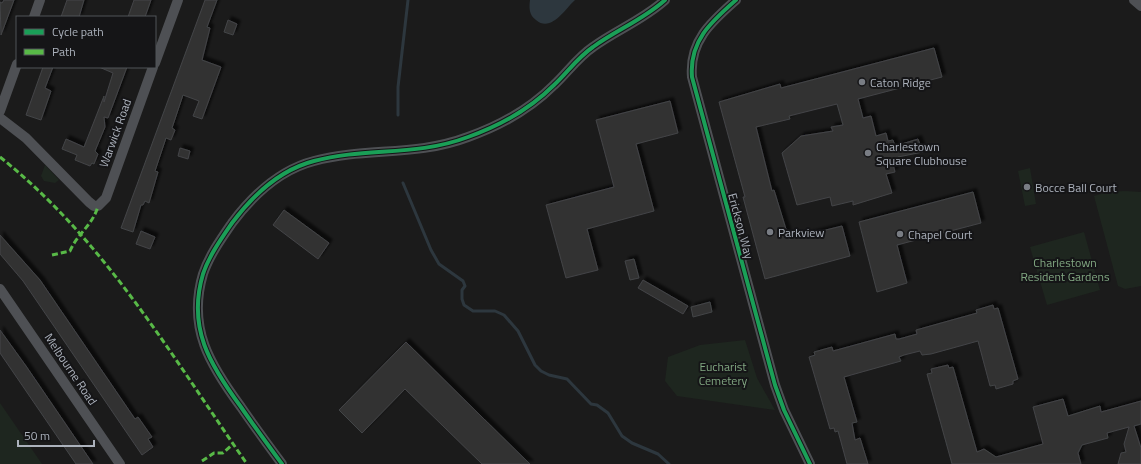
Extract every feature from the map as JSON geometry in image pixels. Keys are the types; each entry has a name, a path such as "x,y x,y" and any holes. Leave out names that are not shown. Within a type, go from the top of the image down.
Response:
{"street":[{"path":"34,16 40,0"},
{"path":"156,60 178,0"},
{"path":"282,464 220,378 206,350 200,328 198,312 203,273 220,241 243,209 261,191 282,174 312,161 348,154 408,151 430,148 469,137 502,122 535,102 592,47 646,15 664,0"},
{"name":"Erickson Way","path":"736,0 715,19 697,43 691,64 692,77 775,385 787,417 810,464"},
{"path":"1134,0 1141,6"},
{"path":"0,111 16,67"},
{"name":"Warwick Road","path":"0,118 39,150 89,202 94,206 98,206 106,198 153,68"},
{"name":"Melbourne Road","path":"0,289 120,464"}],"green space":[{"path":"45,165 59,180 55,183 44,181 41,176"},
{"name":"Bocce Ball Court","path":"1030,168 1036,204 1025,206 1018,171"},
{"path":"1108,192 1141,192 1141,286 1125,289 1118,286 1094,196"},
{"name":"Charlestown Resident Gardens","path":"1084,232 1100,290 1047,305 1030,247"},
{"name":"Eucharist Cemetery","path":"745,340 757,378 775,410 677,396 665,381 668,357 700,345"},
{"path":"0,403 42,464 0,464"}],"shaded area":[{"path":"530,0 575,0 562,14 547,24 536,20 532,16"}],"building":[{"path":"4,0 14,0 1,35 0,2 2,3"},
{"path":"67,0 84,0 79,16 61,16"},
{"path":"134,0 151,0 145,16 128,16"},
{"path":"205,0 217,0 207,27 210,28 202,60 221,67 202,119 193,116 199,101 183,95 172,128 175,130 171,140 166,138 155,171 158,172 149,203 145,201 143,205 141,205 133,232 121,228"},
{"path":"228,20 237,24 233,35 224,32"},
{"path":"934,48 942,77 858,99 863,118 871,116 876,136 886,133 888,141 893,140 895,146 918,139 923,152 898,157 899,163 893,164 895,172 886,174 892,193 853,205 853,201 832,206 830,197 797,205 782,153 801,136 833,131 831,127 843,125 837,104 789,116 790,119 756,127 772,191 774,190 789,239 842,226 850,256 765,279 743,197 745,197 719,102 780,84 781,88"},
{"path":"43,68 53,68 45,88 51,91 41,120 26,115"},
{"path":"101,68 127,68 108,118 104,117 105,127 95,151 98,154 94,164 92,163 90,166 75,160 77,155 62,149 66,139 84,147 104,96 104,102 113,73"},
{"path":"670,101 678,133 636,144 654,211 587,229 598,270 566,278 546,205 614,187 596,120"},
{"path":"180,148 190,151 188,159 178,156"},
{"name":"Chapel Court","path":"973,192 981,223 897,245 907,283 877,292 859,222"},
{"path":"284,210 329,243 318,259 273,225"},
{"path":"141,231 155,237 150,249 136,244"},
{"path":"0,235 40,280 135,419 138,417 152,437 148,439 153,447 142,455 23,281 0,254"},
{"path":"634,259 639,278 630,280 625,261"},
{"path":"643,280 688,306 683,314 638,288"},
{"path":"710,302 712,312 693,317 691,307"},
{"path":"993,305 994,309 998,308 1018,379 1013,381 1013,384 996,389 995,385 990,386 978,341 931,354 922,355 920,351 904,355 899,357 901,361 844,377 857,422 852,423 855,440 860,438 868,464 847,464 838,431 835,432 834,428 830,429 809,357 815,355 814,352 832,347 833,351 895,334 896,339 899,339 917,334 916,330 977,313 976,310"},
{"path":"0,330 93,464 76,464 0,353"},
{"path":"406,342 530,464 482,464 405,389 362,433 339,410"},
{"path":"948,365 949,368 953,367 977,452 984,449 996,457 1043,444 1033,407 1063,399 1068,416 1100,406 1101,412 1141,401 1141,424 1134,426 1141,448 1141,464 1118,464 1121,453 1126,452 1124,444 1129,427 1107,433 1108,438 1082,445 1078,453 1081,464 952,464 927,374 932,373 931,369"}],"waterway":[{"path":"398,115 398,87 408,0"},
{"path":"403,183 431,250 439,264 463,281 465,286 462,290 464,305 473,311 495,311 504,315 518,331 535,365 541,371 549,375 567,379 591,404 597,405 608,413 622,436 632,443 658,454 669,464"}],"marked path":[{"path":"0,157 38,190 72,225 104,262 163,341 247,464"},
{"path":"52,255 70,251 96,213 98,206"},
{"path":"202,461 214,453 223,453 233,444"}],"cycle path":[{"path":"282,464 220,376 204,345 200,329 198,312 199,293 203,274 216,248 240,213 258,193 278,177 301,165 314,161 353,154 410,150 448,143 480,133 503,122 545,94 577,60 588,51 648,13 665,0"},
{"path":"736,0 710,25 698,43 692,64 692,77 775,385 784,410 810,464"}],"place":[{"name":"Caton Ridge","path":"862,82"},
{"name":"Charlestown Square Clubhouse","path":"868,153"},
{"name":"Bocce Ball Court","path":"1027,187"},
{"name":"Parkview","path":"770,232"},
{"name":"Chapel Court","path":"900,234"}]}
